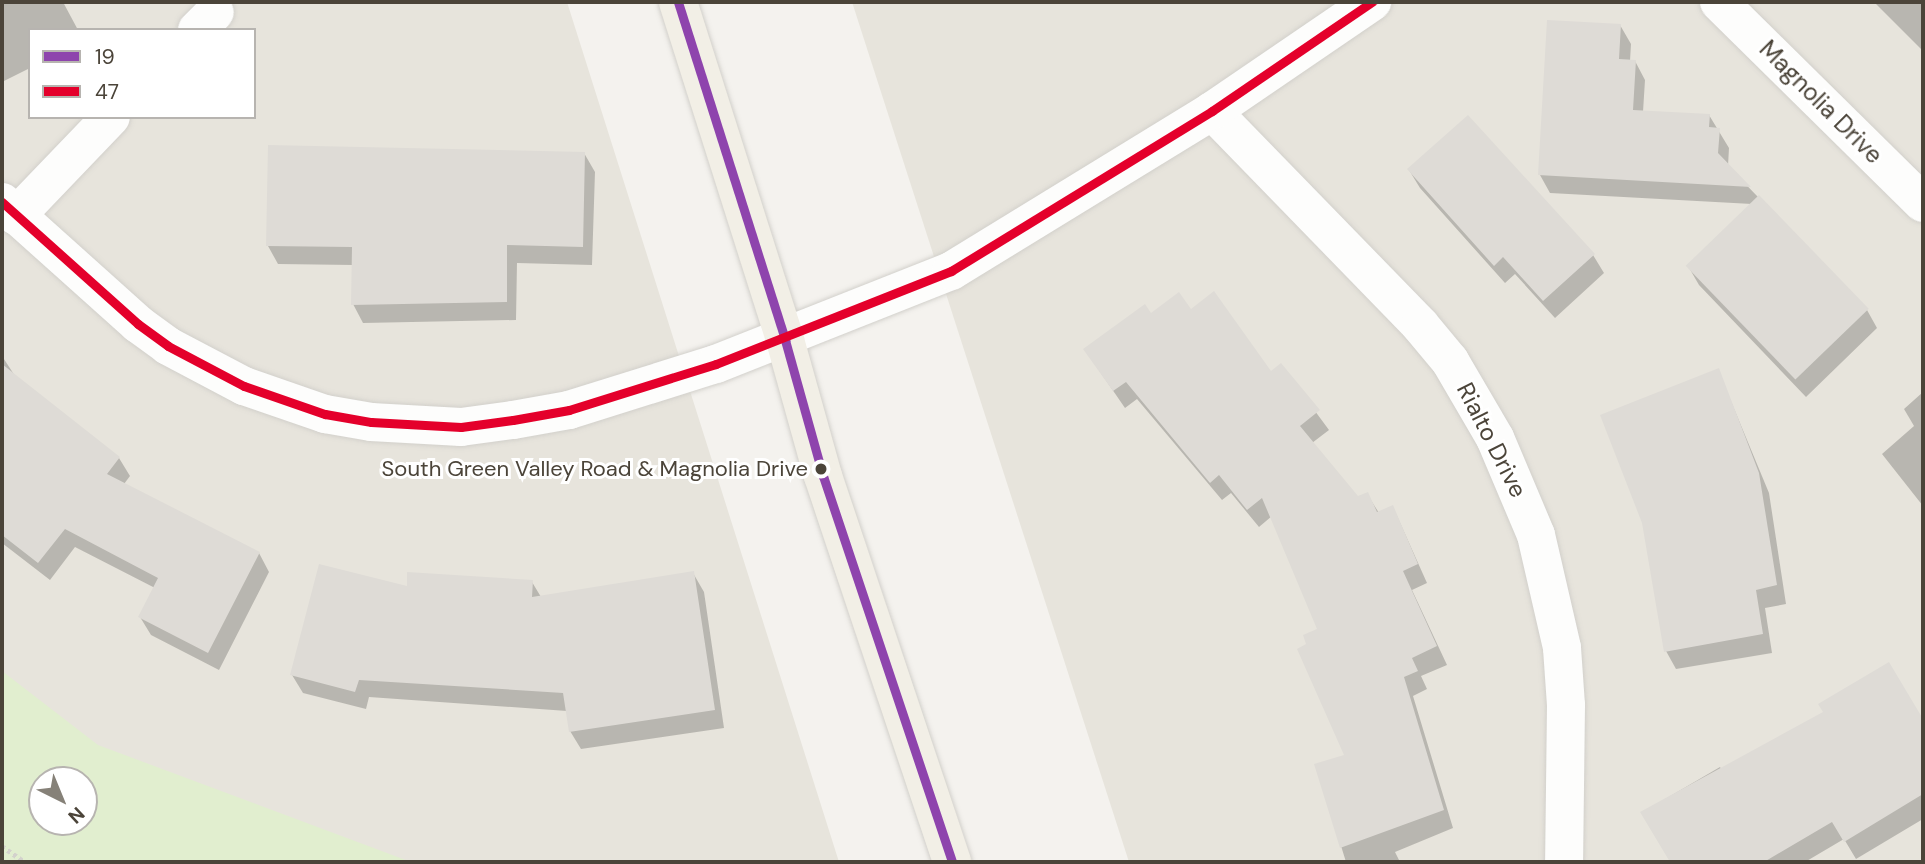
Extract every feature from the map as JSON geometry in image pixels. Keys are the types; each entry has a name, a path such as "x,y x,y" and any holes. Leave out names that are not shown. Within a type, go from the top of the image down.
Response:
{"main road":[{"path":"678,2 785,340 823,476 952,862"}],"street":[{"path":"109,119 9,209 96,289 168,346 281,401 371,422 461,427 569,410 785,340 951,271 1212,111 1372,2"},
{"name":"Magnolia Drive","path":"1719,2 1923,203"},
{"name":"Rialto Drive","path":"1212,111 1420,325 1450,361 1495,438 1536,535 1562,648 1566,705 1564,862"}],"path":[{"path":"2,846 24,862"}],"shaded area":[{"path":"2,2 567,2 839,862 2,862"},
{"path":"852,2 1923,2 1923,862 1129,862"}],"green space":[{"path":"2,671 98,745 411,862 2,862"}],"building":[{"path":"1547,20 1621,24 1619,59 1636,60 1633,110 1710,114 1709,127 1720,128 1718,153 1751,187 1538,175"},
{"path":"1468,115 1595,254 1543,301 1503,257 1494,266 1407,169"},
{"path":"268,145 585,152 583,247 507,245 507,302 351,305 352,247 266,246"},
{"path":"1759,195 1869,309 1795,380 1686,266"},
{"path":"1214,291 1271,371 1281,363 1320,410 1300,426 1358,496 1368,492 1377,512 1393,505 1418,564 1403,571 1437,646 1412,658 1418,671 1404,677 1444,810 1340,848 1314,764 1344,755 1297,649 1306,644 1303,635 1317,629 1262,498 1247,510 1219,475 1210,483 1126,382 1113,391 1083,349 1145,304 1151,313 1179,292 1191,309"},
{"path":"2,364 120,457 107,474 260,552 208,653 138,617 158,578 65,529 38,563 2,535"},
{"path":"1719,368 1759,473 1777,585 1756,590 1763,634 1664,652 1642,523 1600,415"},
{"path":"319,564 407,586 407,572 533,580 532,597 694,571 715,710 569,732 563,693 359,680 355,692 290,675"},
{"path":"1889,662 1923,719 1923,794 1844,842 1832,822 1764,862 1670,862 1640,812 1823,712 1818,704"}],"transit line":[{"name":"19","path":"678,2 785,340 823,476 952,862"},
{"name":"47","path":"2,202 138,324 168,346 244,386 325,414 371,422 461,427 513,420 569,410 716,364 951,271 1212,111 1372,2"}],"place":[{"name":"South Green Valley Road & Magnolia Drive","path":"821,469"}]}
